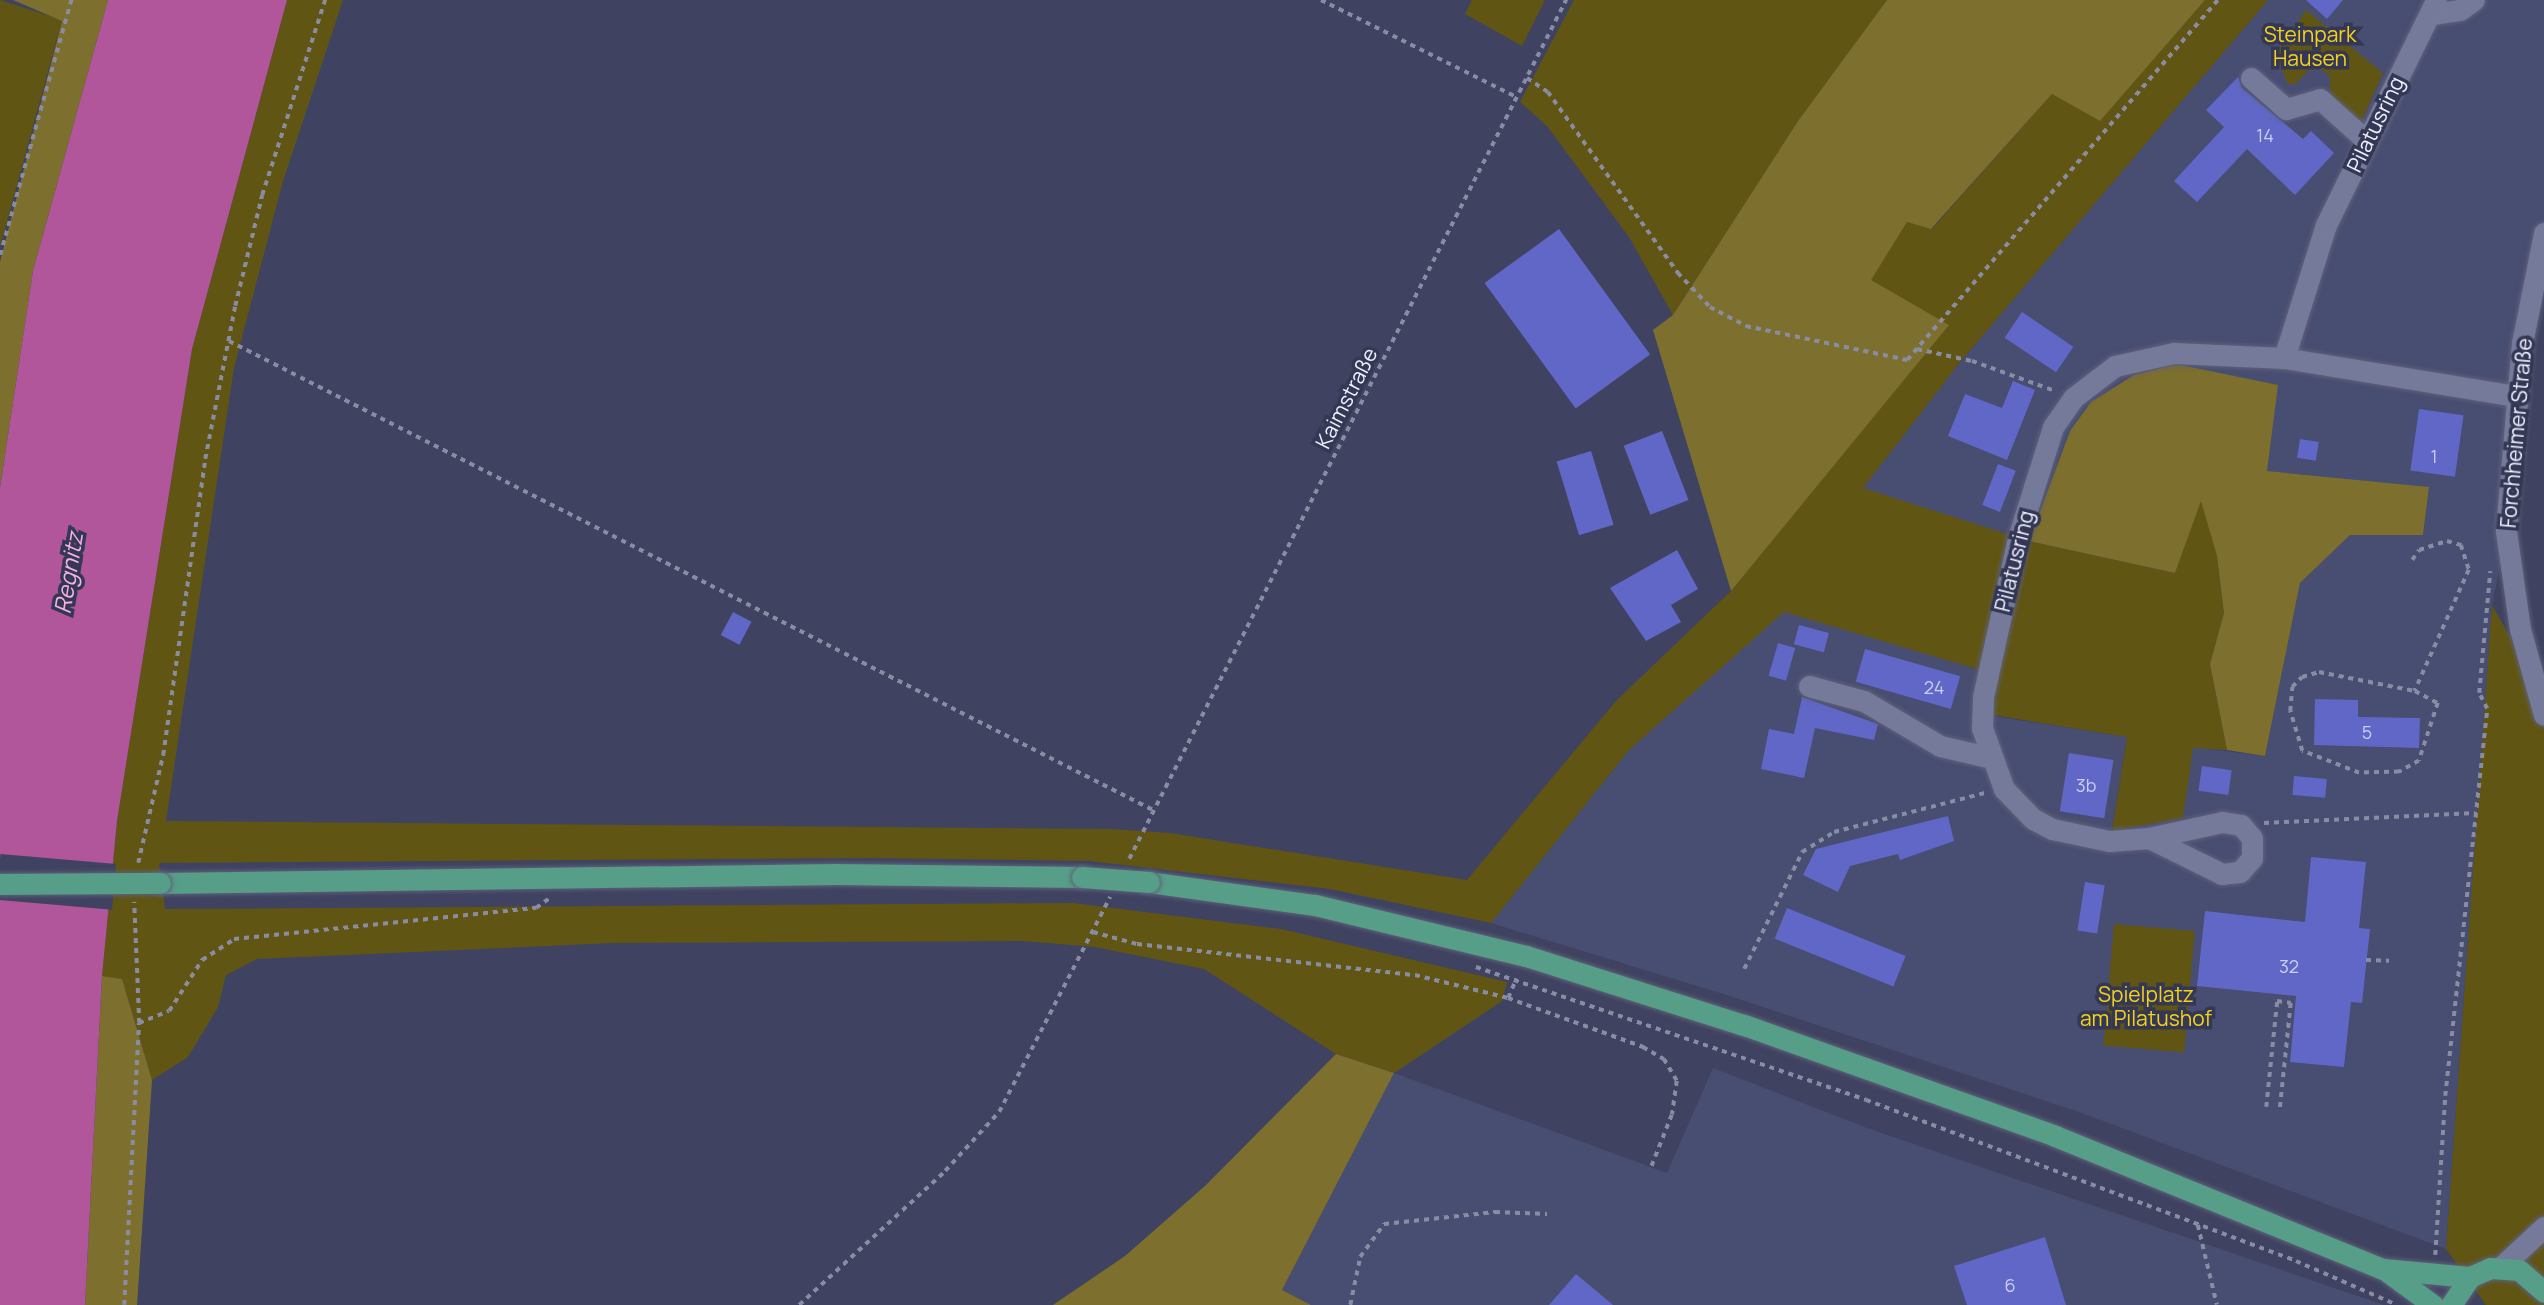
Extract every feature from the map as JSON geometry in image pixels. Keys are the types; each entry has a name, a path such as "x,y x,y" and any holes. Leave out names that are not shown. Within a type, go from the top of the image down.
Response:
{"main road":[{"path":"0,884 822,874 1082,877 1149,882 1315,905 1421,927 1633,989 2055,1136 2383,1269 2433,1277 2470,1277 2501,1267 2519,1270 2544,1292"},
{"path":"2383,1269 2433,1305"},
{"path":"2451,1305 2470,1277"}],"street":[{"name":"Pilatusring","path":"2284,358 2326,225 2435,7 2460,10 2474,0"},
{"path":"2250,78 2286,109 2320,99 2367,141"},
{"name":"Forchheimer Straße","path":"2544,233 2515,396 2506,531 2520,629 2544,715"},
{"name":"Pilatusring","path":"2241,825 2222,822 2149,838 2109,841 2061,832 2033,819 2004,789 1988,757 1983,697 2018,538 2053,427 2073,398 2115,366 2145,356 2284,358 2515,396"},
{"path":"1809,686 1864,701 1940,746 1988,757"},
{"path":"2149,838 2222,874 2240,872 2252,858 2252,838 2241,825"},
{"path":"2501,1267 2544,1227"}],"path":[{"path":"0,255 71,0"},
{"path":"137,870 163,755 205,459 229,341 262,195 325,0"},
{"path":"1321,0 1518,98"},
{"name":"Kaimstraße","path":"1126,865 1566,0"},
{"path":"1527,78 1548,92 1678,273 1710,307 1746,326 1907,360 2218,0"},
{"path":"229,341 1153,810"},
{"path":"1917,349 1972,360 2073,398"},
{"path":"2412,561 2419,550 2447,541 2461,545 2469,570 2415,691"},
{"path":"2433,1277 2445,1096 2487,709 2479,694 2491,566"},
{"path":"2319,672 2415,691 2438,703 2419,761 2399,772 2359,773 2302,751 2290,711 2292,687 2302,677 2319,672"},
{"path":"1744,969 1802,852 1834,832 2004,789"},
{"path":"2241,825 2476,813"},
{"path":"139,1023 169,1011 202,960 234,939 536,908 550,895"},
{"path":"124,1305 139,1023 134,897"},
{"path":"799,1305 945,1171 999,1112 1105,907"},
{"path":"1093,932 1137,944 1415,975 1507,998 1643,1047 1673,1069 1678,1097 1651,1168"},
{"path":"2366,960 2389,961"},
{"path":"1464,963 1866,1100 2197,1224 2397,1305"},
{"path":"1507,998 1516,979"},
{"path":"2266,1107 2277,1002 2291,1003 2280,1109"},
{"path":"1350,1305 1360,1257 1384,1224 1495,1212 1547,1214"},
{"path":"2197,1224 2217,1305"}],"shaded area":[{"path":"13,0 108,0 33,271 0,488 0,262 62,21"},
{"path":"1887,0 2205,0 2100,121 2052,94 1931,229 1907,222 1871,280 1949,325 1731,591 1653,330 1673,315 1798,121"},
{"path":"2268,0 2544,0 2544,248 2507,531 2492,605 2446,1249 2082,1113 1733,997 1491,923 1629,750 1784,611 1997,675 1987,715 2127,737 2112,830 2193,747 2265,756 2300,583 2350,535 2423,535 2428,487 2267,471 2070,431 2029,541 1862,489 1961,361"},
{"path":"2176,364 2278,385 2267,471 2429,487 2423,535 2350,535 2300,583 2265,756 2227,750 2210,664 2224,613 2217,556 2201,501 2175,573 2029,541 2070,431 2091,402 2134,375"},
{"path":"102,976 122,979 152,1080 137,1305 85,1305"},
{"path":"1336,1054 1394,1073 1282,1290 1311,1305 1053,1305 1125,1256 1206,1185"},
{"path":"1713,1068 1867,1128 2384,1305 1311,1305 1282,1290 1394,1073 1667,1173"}],"green space":[{"path":"0,0 62,20 0,247"},
{"path":"287,0 343,0 283,181 234,368 166,821 1110,829 1170,833 1467,880 1616,701 1731,591 1948,325 1870,280 1907,222 1932,229 2052,94 2100,120 2205,0 2268,0 1961,361 1863,488 2029,541 2175,573 2201,499 2217,556 2224,613 2210,664 2227,750 2193,748 2183,818 2112,831 2127,737 1987,714 1997,675 1784,612 1629,750 1491,923 1330,889 1089,861 863,858 159,863 165,909 1073,903 1281,929 1507,982 1502,1001 1394,1073 1336,1054 1204,969 1095,947 1024,941 613,943 257,959 226,975 218,1007 188,1057 152,1080 122,979 102,976 117,821 192,349"},
{"path":"1472,0 1545,0 1522,46 1465,14"},
{"path":"1574,0 1887,0 1798,121 1673,315 1629,237 1547,126 1520,102"},
{"name":"Steinpark Hausen","path":"2306,10 2383,73 2361,122 2330,96 2330,77 2322,69 2309,70 2295,84 2288,84 2275,54"},
{"path":"2492,605 2544,696 2544,1305 2486,1305 2446,1249"},
{"name":"Spielplatz am Pilatushof","path":"2114,924 2195,931 2184,1053 2103,1046"}],"water":[{"name":"Regnitz","path":"108,0 287,0 192,349 117,821 102,976 85,1305 0,1305 0,488 33,271"}],"pier":[{"path":"0,854 116,864 112,910 0,900"}],"building":[{"path":"2306,0 2343,0 2327,19"},
{"path":"2238,77 2242,88 2303,139 2311,131 2334,153 2295,195 2247,149 2197,202 2174,181 2224,127 2206,110"},
{"path":"1559,229 1650,354 1576,408 1485,283"},
{"path":"2022,312 2073,347 2056,372 2005,338"},
{"path":"2013,381 2035,390 2007,460 1948,436 1965,394 2002,408"},
{"path":"2419,409 2464,415 2455,477 2410,470"},
{"path":"1662,431 1689,500 1650,515 1624,446"},
{"path":"2300,439 2319,442 2316,461 2297,458"},
{"path":"1591,451 1614,525 1579,535 1557,462"},
{"path":"1998,464 2016,471 2000,512 1982,505"},
{"path":"1677,550 1698,589 1671,605 1681,622 1646,641 1610,588"},
{"path":"733,612 752,622 739,645 721,635"},
{"path":"1799,625 1829,633 1824,652 1794,644"},
{"path":"1778,643 1795,648 1786,681 1769,676"},
{"path":"1865,649 1960,676 1951,709 1856,682"},
{"path":"1802,697 1878,724 1874,740 1815,728 1804,778 1761,769 1769,729 1794,734"},
{"path":"2315,699 2358,700 2358,717 2420,718 2419,748 2314,745"},
{"path":"2069,753 2113,760 2104,818 2060,811"},
{"path":"2202,766 2232,770 2228,795 2199,791"},
{"path":"2294,776 2327,779 2325,798 2292,795"},
{"path":"1948,816 1954,841 1900,860 1898,854 1850,866 1838,892 1803,875 1816,849"},
{"path":"2311,857 2366,862 2359,928 2370,929 2362,1003 2351,1002 2344,1067 2290,1062 2296,996 2197,986 2205,911 2305,922"},
{"path":"2085,882 2105,885 2097,934 2077,930"},
{"path":"1787,908 1906,956 1893,987 1775,939"},
{"path":"2045,1237 2066,1305 1967,1305 1954,1266"},
{"path":"1576,1274 1613,1305 1549,1305"}]}
